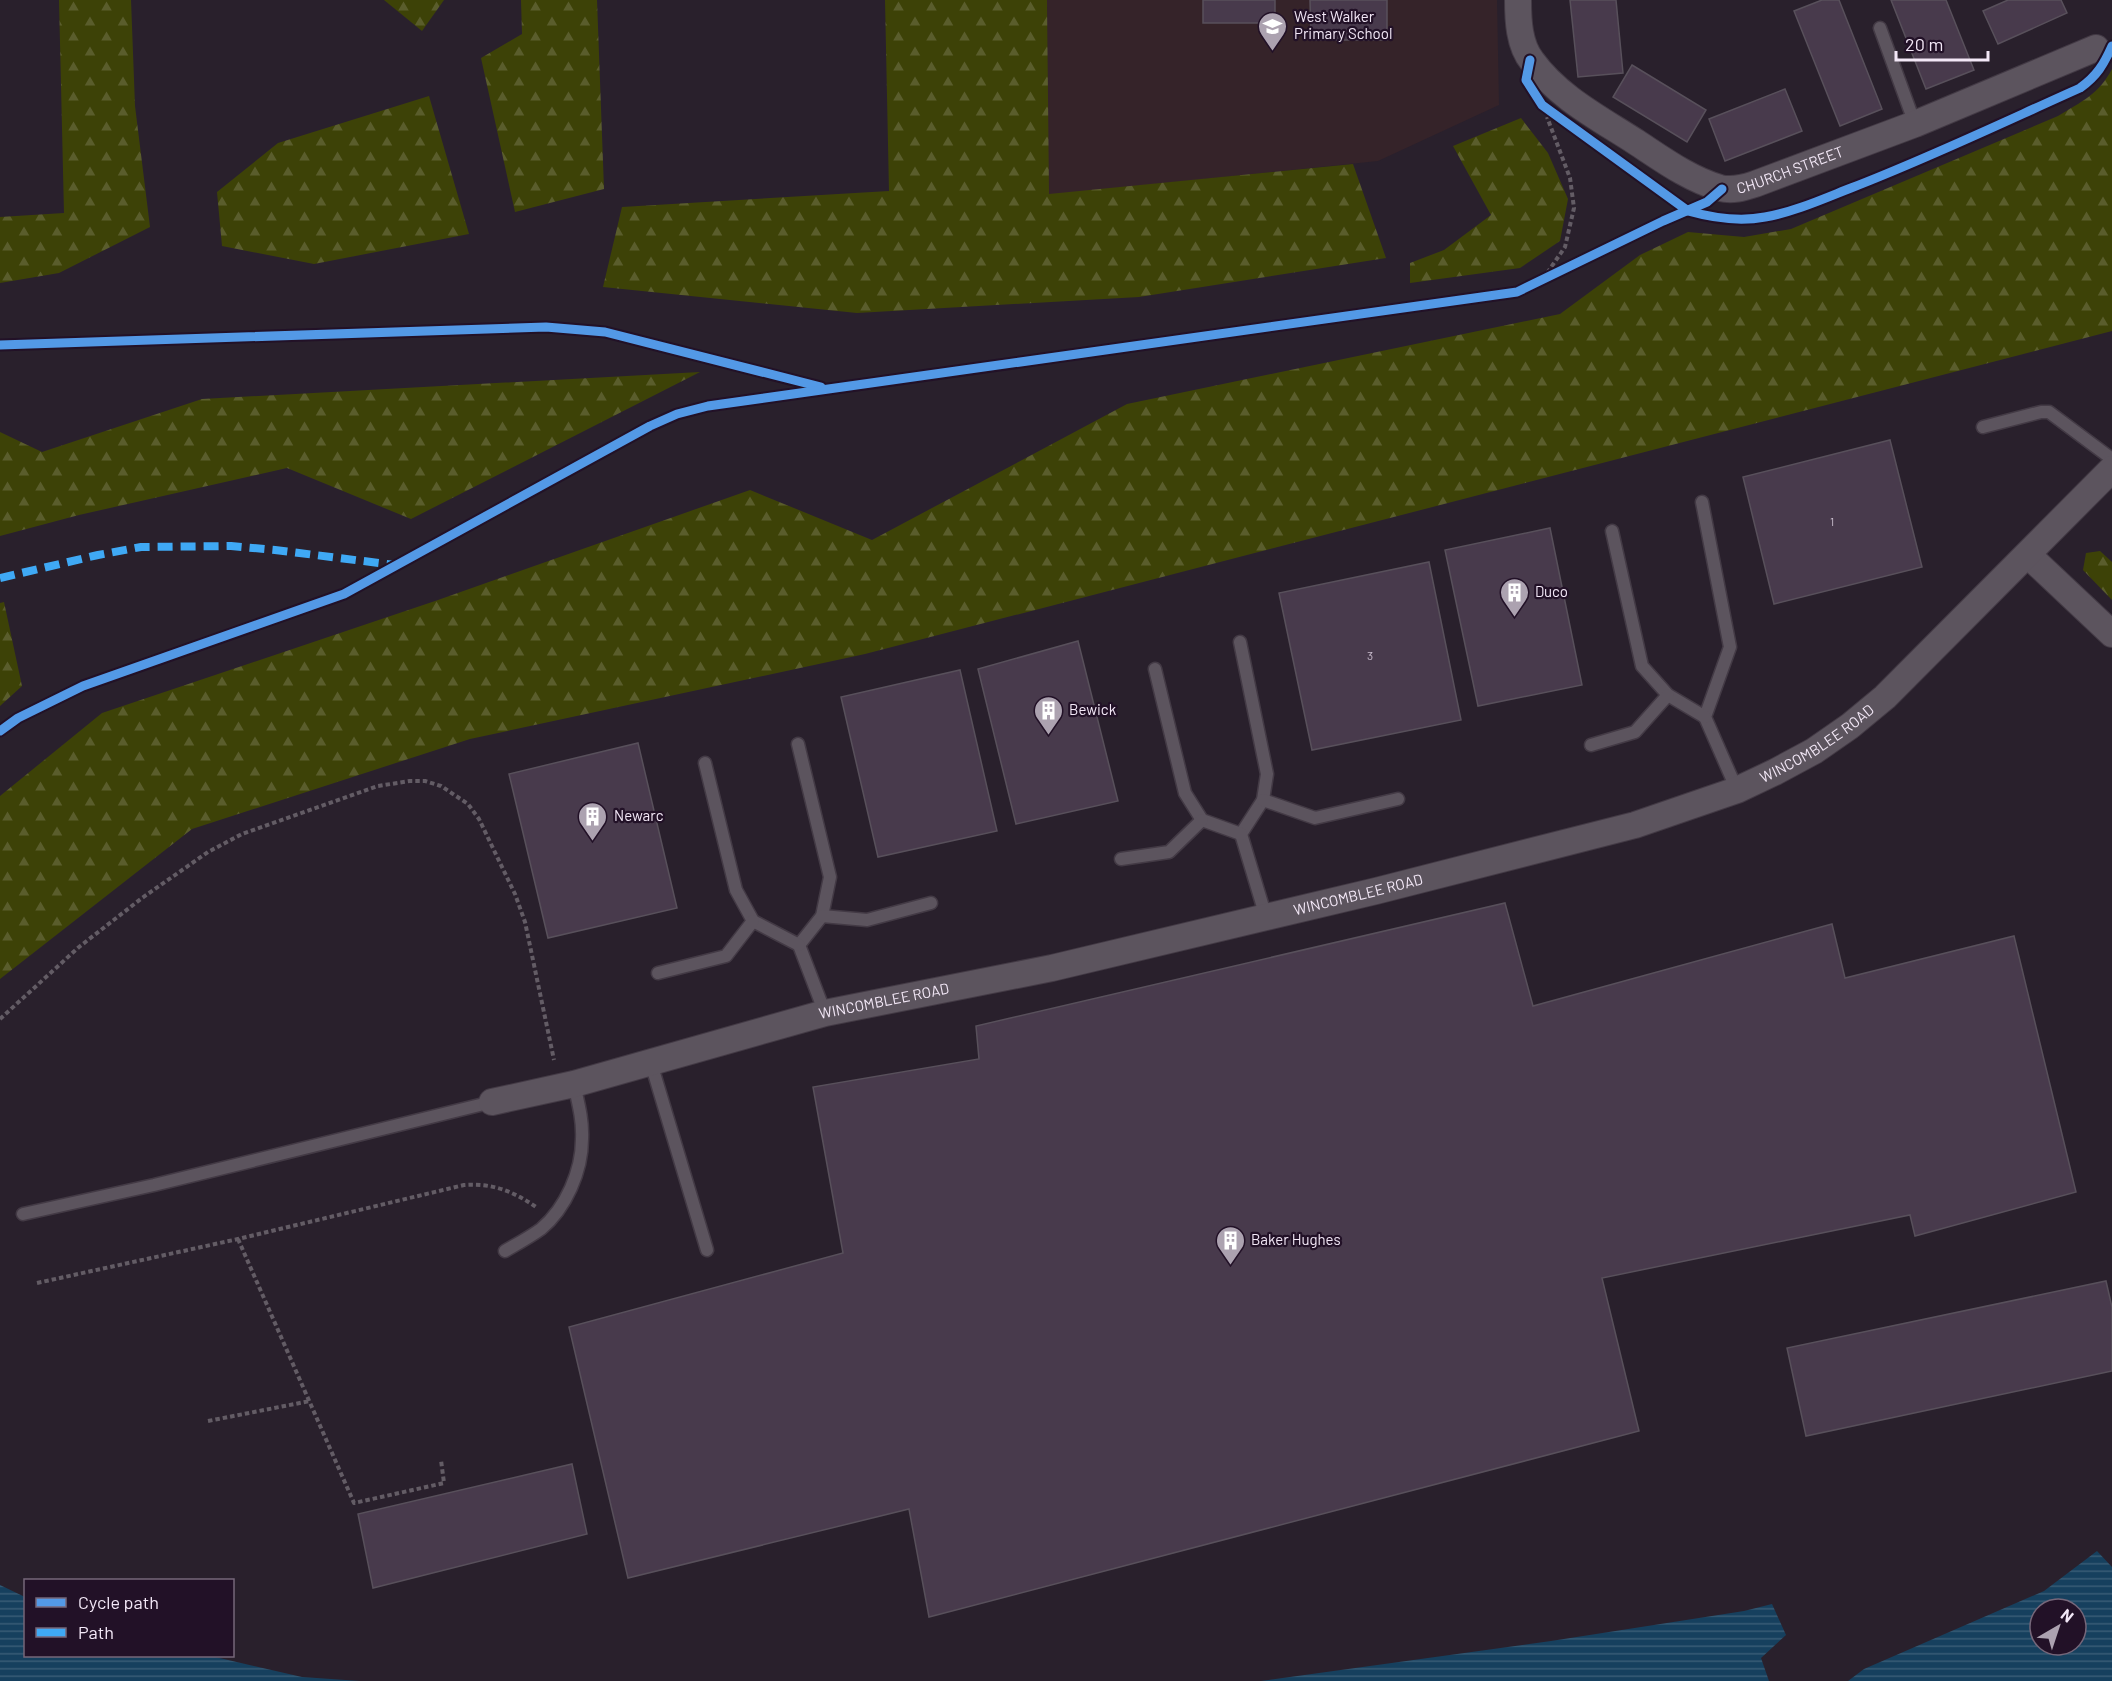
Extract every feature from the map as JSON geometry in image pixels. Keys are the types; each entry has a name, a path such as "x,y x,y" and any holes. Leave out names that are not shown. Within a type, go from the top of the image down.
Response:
{"street":[{"name":"CHURCH STREET","path":"1518,0 1522,40 1530,60 1551,84 1573,102 1684,173 1722,189 1738,189 1755,184 1915,124 2096,48"},
{"name":"WINCOMBLEE ROAD","path":"492,1102 651,1063 825,1013 1052,968 1376,891 1635,825 1737,790 1814,751 1886,697 2112,469"},
{"path":"2028,555 2112,634"}],"lane":[{"path":"1880,28 1915,124"},
{"path":"1983,427 2049,412 2112,459"},
{"path":"1702,502 1730,647 1705,717"},
{"path":"1612,531 1642,666 1668,695 1705,717 1737,790"},
{"path":"1240,642 1267,774 1263,800 1241,834 1266,917"},
{"path":"1155,669 1185,793 1202,820 1241,834"},
{"path":"1591,745 1635,732 1668,695"},
{"path":"798,744 830,877 822,916 799,945"},
{"path":"705,763 736,890 753,921 799,945 825,1013"},
{"path":"1263,800 1315,818 1398,799"},
{"path":"1121,859 1169,852 1202,820"},
{"path":"822,916 867,920 931,903"},
{"path":"658,973 726,956 753,921"},
{"path":"651,1063 707,1250"},
{"path":"505,1251 542,1228 552,1218 573,1183 580,1160 582,1121 567,1085"},
{"path":"23,1214 154,1185 492,1102"}],"path":[{"path":"1544,109 1560,118"},
{"path":"1539,281 1565,247 1574,208 1570,178 1544,109"},
{"path":"1539,281 1563,269"},
{"path":"0,1019 79,947 142,898 208,852 251,830 378,786 425,781 441,786 468,804 479,819 515,894 525,922 567,1085"},
{"path":"38,1283 464,1185 479,1184 506,1190 552,1218"},
{"path":"237,1239 354,1503 444,1483 441,1460"},
{"path":"208,1422 310,1401"}],"shaded area":[{"name":"West Walker Primary School","path":"1047,0 1497,0 1499,105 1378,161 1048,195"}],"green space":[{"path":"59,0 131,0 135,106 150,227 59,273 0,283 0,217 64,213"},
{"path":"384,0 444,0 422,31"},
{"path":"521,0 597,0 604,189 515,212 481,58 522,34"},
{"path":"885,0 1047,0 1049,194 1353,164 1386,258 1139,297 857,313 603,287 622,207 889,191"},
{"path":"2112,69 2112,331 865,654 470,739 192,829 0,979 0,796 102,713 438,600 750,490 872,540 1127,404 1560,314 1640,255 1688,232 1744,237 1791,229 2058,116 2082,102 2095,91"},
{"path":"429,96 469,234 314,264 222,246 217,192 278,143"},
{"path":"1521,118 1548,153 1568,199 1560,241 1520,268 1410,283 1410,263 1444,250 1491,215 1453,146"},
{"path":"700,372 411,519 287,468 79,515 0,536 0,432 42,452 202,399"},
{"path":"2100,551 2112,562 2112,600 2083,570 2086,553"},
{"path":"4,602 22,686 0,706 0,603"}],"water":[{"path":"2097,1551 2112,1567 2112,1681 1848,1681 1864,1669 2028,1598 2028,1657 2088,1657 2088,1597 2030,1597 2044,1591"},
{"path":"0,1585 24,1597 24,1657 215,1657 302,1677 360,1681 0,1681"},
{"path":"1772,1604 1786,1635 1761,1658 1769,1681 1261,1681 1551,1641 1744,1611"}],"building":[{"path":"1203,0 1275,0 1275,23 1203,23"},
{"path":"1310,0 1387,0 1387,40 1311,40"},
{"path":"1570,0 1616,0 1623,73 1578,77"},
{"path":"1822,0 1839,0 1882,109 1840,126 1794,11"},
{"path":"1891,0 1946,0 1974,70 1926,89"},
{"path":"2008,0 2061,0 2067,13 1998,44 1983,11"},
{"path":"1632,65 1706,110 1687,142 1613,97"},
{"path":"1785,89 1802,131 1725,161 1709,119"},
{"path":"1890,440 1922,567 1774,604 1743,477"},
{"name":"Duco","path":"1550,528 1582,685 1478,706 1445,550"},
{"path":"1429,562 1461,720 1312,750 1279,593"},
{"name":"Bewick","path":"1078,641 1118,801 1016,824 978,669"},
{"path":"960,670 997,831 878,857 841,697"},
{"name":"Newarc","path":"638,743 677,908 548,938 509,774"},
{"name":"Baker Hughes","path":"1505,903 1533,1006 1832,924 1845,978 2014,936 2076,1192 1915,1236 1910,1215 1602,1278 1639,1431 929,1617 909,1509 628,1578 569,1327 843,1253 813,1087 979,1059 976,1026"},
{"path":"2106,1281 2112,1307 2112,1371 1806,1436 1787,1348"},
{"path":"572,1464 587,1534 373,1588 358,1514"}],"marked path":[{"path":"0,578 141,547 231,546 395,565"}],"cycle path":[{"path":"1530,60 1526,80 1542,105 1688,211 1716,217 1746,219 1776,215 1819,201 1938,152 2080,88 2099,69 2112,46"},
{"path":"0,731 18,718 83,686 344,594 650,426 677,414 708,406 1517,292 1707,202 1722,189"},
{"path":"0,345 546,327 605,332 821,387"}],"place":[{"name":"West Walker Primary School","path":"1273,52"},
{"name":"Duco","path":"1514,618"},
{"name":"Bewick","path":"1048,736"},
{"name":"Newarc","path":"593,842"},
{"name":"Baker Hughes","path":"1230,1266"}]}
